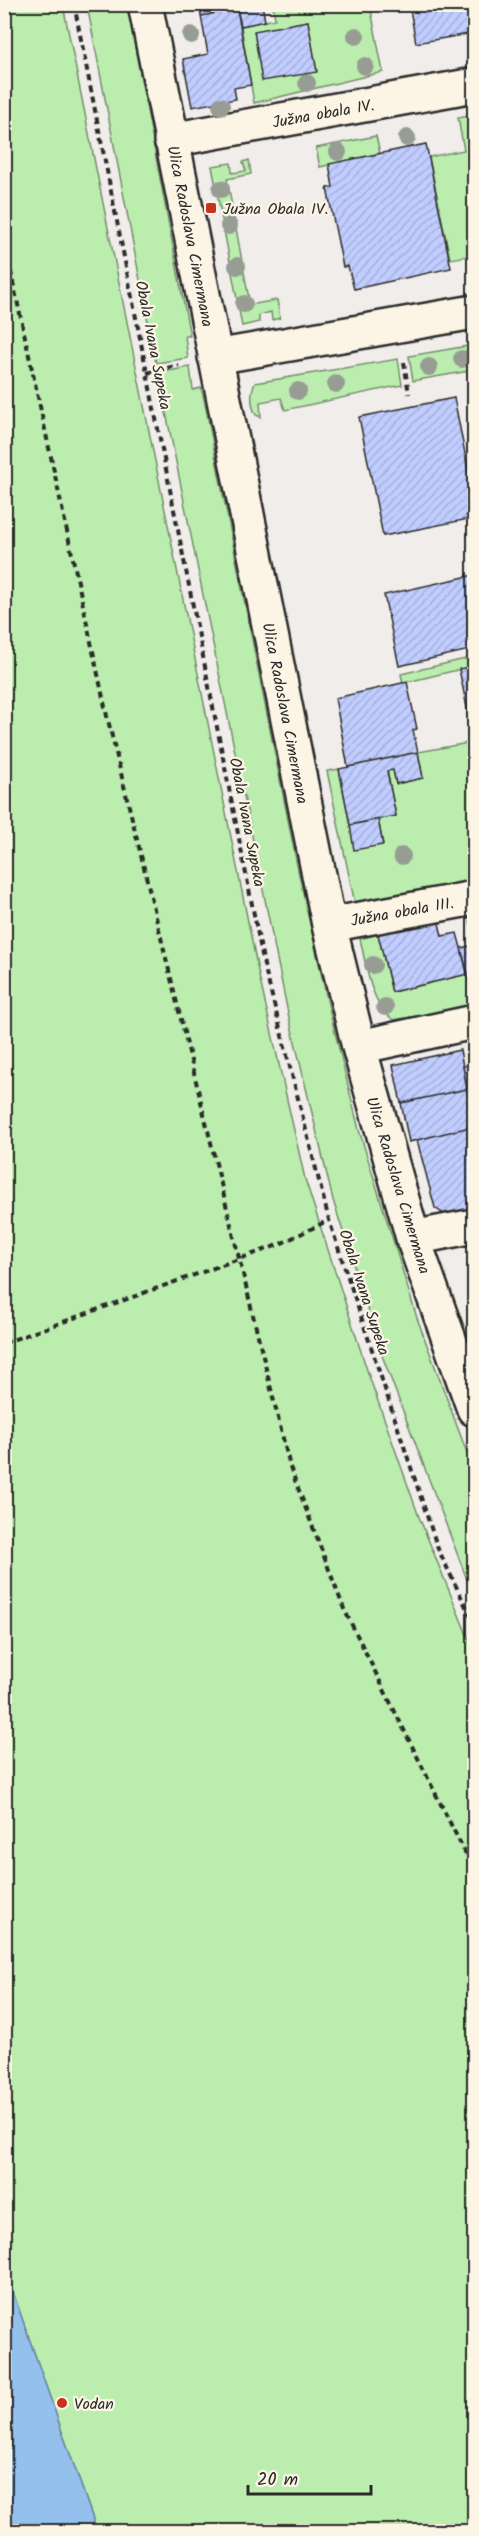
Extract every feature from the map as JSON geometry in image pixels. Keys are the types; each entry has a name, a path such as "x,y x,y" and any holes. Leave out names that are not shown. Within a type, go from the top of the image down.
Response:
{"street":[{"name":"Ulica Radoslava Cimermana","path":"145,4 329,925 359,1047 413,1238 467,1363 474,1409"},
{"name":"Južna obala IV.","path":"171,140 474,85"},
{"path":"214,357 474,312"},
{"name":"Južna obala III.","path":"329,925 474,898"},
{"path":"359,1047 474,1022"},
{"path":"413,1238 474,1226"}],"path":[{"name":"Obala Ivana Supeka","path":"74,4 264,965 329,1220 438,1549 474,1623"},
{"path":"4,240 107,716 290,1467 344,1609 474,1870"},
{"path":"402,351 409,394"},
{"path":"147,373 180,364"},
{"path":"4,1343 278,1245 329,1220"}],"green space":[{"path":"4,5 63,5 259,976 305,1179 368,1373 419,1517 474,1652 474,2531 95,2531 95,2525 5,2270"},
{"path":"87,5 127,5 190,336 185,336 188,358 156,363"},
{"path":"273,5 370,5 383,72 254,103 241,26 275,19"},
{"path":"474,115 474,255 450,259 429,157 464,150 458,118"},
{"path":"376,136 380,153 320,167 316,148"},
{"path":"249,160 251,174 227,179 250,305 277,300 280,318 272,320 271,312 259,315 259,322 242,326 212,166 231,163 232,173 246,171 243,162"},
{"path":"474,345 474,370 413,381 409,356"},
{"path":"398,359 402,385 285,410 281,398 260,402 261,417 254,411 252,395 255,383"},
{"path":"190,367 193,390 201,388 204,399 298,870 359,1130 417,1318 474,1472 474,1598 383,1358 333,1200 288,1013 158,373"},
{"path":"474,657 474,666 403,683 401,674"},
{"path":"474,742 474,882 355,904 327,771 339,769 350,825 383,845 378,819 396,816 387,771 393,770 396,784 423,778 418,752"},
{"path":"378,934 392,992 468,974 469,981 474,980 474,1006 393,1020 385,1012 374,993 360,939"}],"water":[{"path":"5,2270 95,2525 95,2531 5,2531"}],"building":[{"path":"199,4 236,4 237,9 201,16"},
{"path":"236,4 262,4 265,21 241,26"},
{"path":"409,4 474,4 474,33 416,43"},
{"path":"237,9 251,85 234,88 236,99 192,107 183,59 208,54 201,16"},
{"path":"308,21 317,72 262,81 254,31"},
{"path":"426,144 451,268 354,289 348,266 343,267 327,188 333,187 329,164"},
{"path":"454,398 474,499 474,518 383,536 359,417"},
{"path":"474,575 474,649 399,666 384,595"},
{"path":"474,666 474,726 471,727 459,669"},
{"path":"407,682 417,729 413,730 418,752 348,767 335,698"},
{"path":"418,752 423,778 396,784 393,770 387,771 396,816 350,825 339,769"},
{"path":"378,819 383,845 354,850 350,825"},
{"path":"474,912 474,939 469,913"},
{"path":"438,919 442,936 457,933 468,974 392,992 378,934"},
{"path":"474,945 474,980 469,981 461,948"},
{"path":"460,1050 467,1089 401,1103 393,1065"},
{"path":"474,1064 474,1087 467,1089 463,1066"},
{"path":"467,1089 474,1126 409,1142 401,1103"},
{"path":"474,1126 474,1208 447,1216 435,1208 417,1140"}],"place":[{"name":"Južna Obala IV.","path":"211,208"},
{"name":"Vodan","path":"62,2403"}]}
